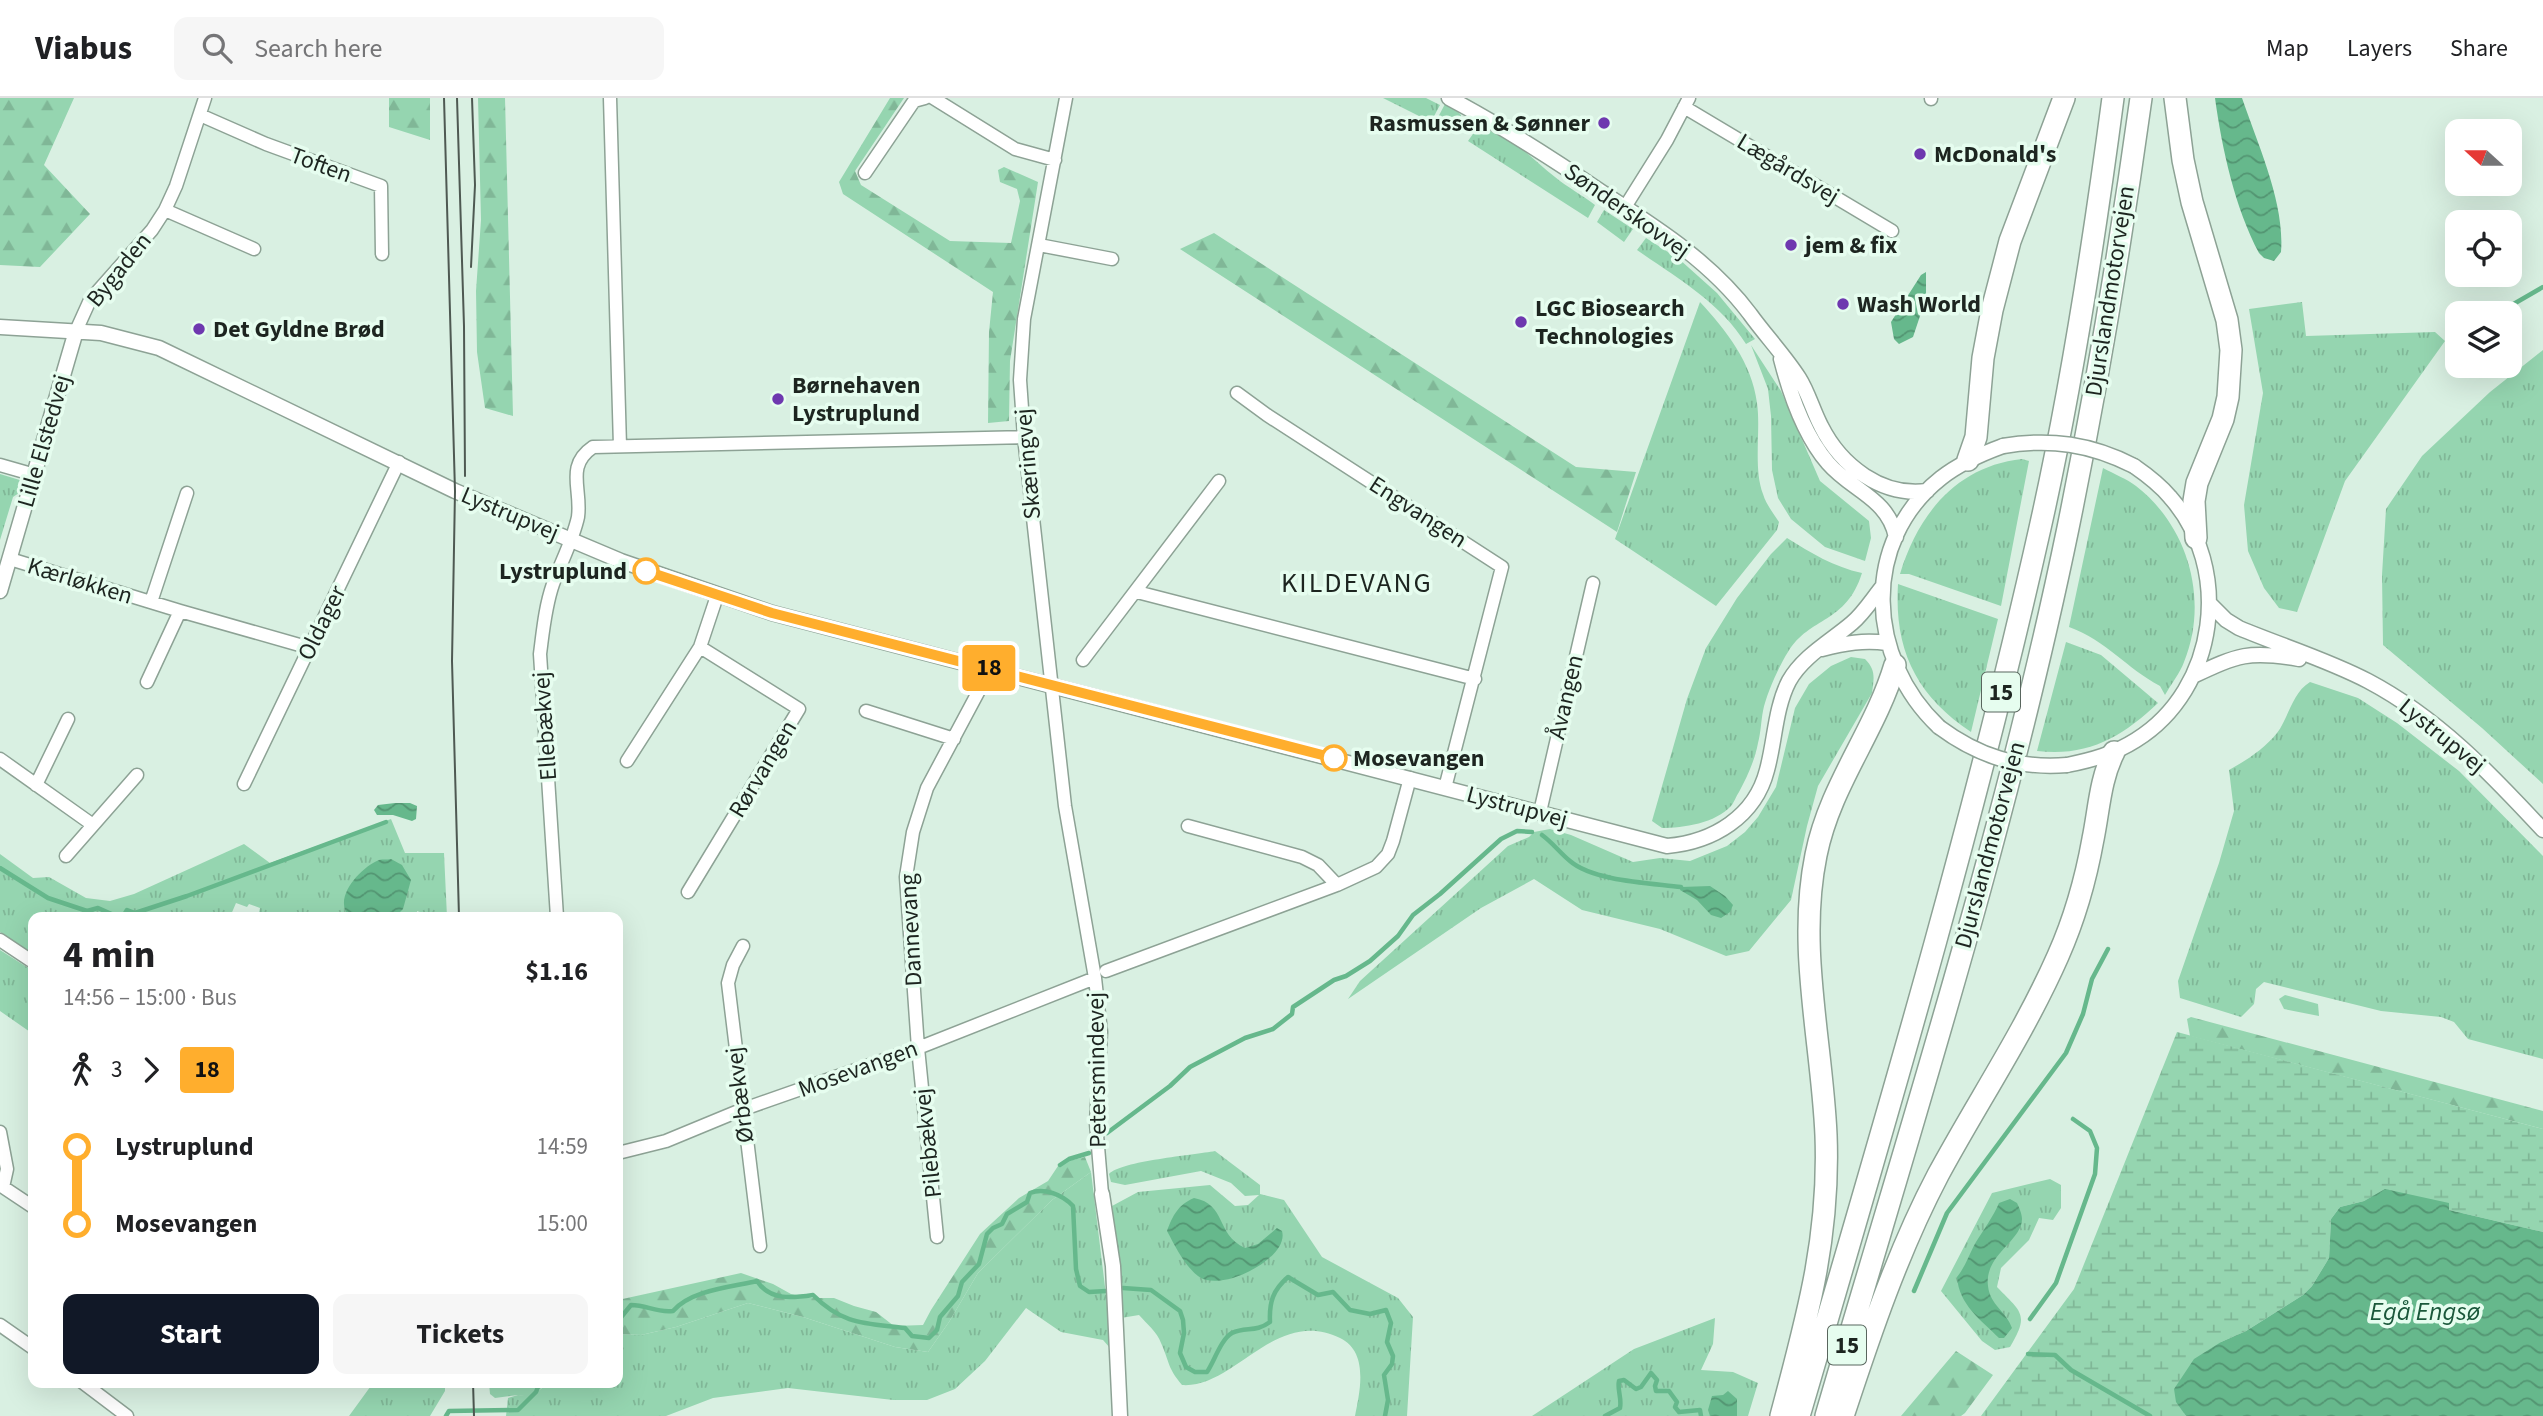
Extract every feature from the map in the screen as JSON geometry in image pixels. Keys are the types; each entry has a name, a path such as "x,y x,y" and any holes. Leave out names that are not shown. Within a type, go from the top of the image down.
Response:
{"highway":[{"path":"1968,460 1976,437 1985,346 2010,241 2064,98"},
{"name":"Djurslandmotorvejen","path":"1799,1416 1950,891 2041,526 2090,265 2113,98"},
{"name":"Djurslandmotorvejen","path":"1826,1416 1977,898 2029,695 2067,530 2097,376 2141,98"},
{"path":"2175,98 2185,171 2227,320 2231,350 2228,397 2223,419 2197,483 2194,501 2196,538"},
{"path":"1781,1416 1818,1269 1825,1205 1826,1134 1808,947 1816,855 1838,786 1878,712 1895,666"},
{"path":"1843,1416 1890,1280 1913,1227 1938,1175 2029,1017 2060,953 2089,859 2106,768 2114,752"}],"street":[{"name":"Bygaden","path":"76,331 90,300 152,230 165,210 176,186 205,98"},
{"path":"610,98 620,446"},
{"path":"865,173 914,101 925,98"},
{"name":"Skæringvej","path":"1051,684 1020,380 1024,319 1066,98"},
{"name":"Sønderskovvej","path":"1449,98 1530,145 1663,232 1718,278 1747,311 1799,378 1822,428 1841,455 1875,483 1909,493 1927,491"},
{"path":"940,100 1015,149 1055,160"},
{"name":"Lægårdsvej","path":"1625,207 1667,140 1686,103 1892,231"},
{"name":"Toften","path":"200,115 266,144 381,186 382,254"},
{"name":"Bygaden","path":"165,210 254,249"},
{"path":"1039,245 1112,259"},
{"name":"Lystrupvej","path":"0,327 101,333 159,348 455,491 621,561 717,596 772,613 1667,846 1704,840 1724,830 1756,797 1766,773 1780,704 1790,680 1802,664 1855,621 1883,586"},
{"name":"Lille Elstedvej","path":"0,591 76,331"},
{"name":"Sønderskovvej","path":"1779,354 1788,386 1825,460 1840,477 1886,510 1896,537"},
{"name":"Engvangen","path":"1237,393 1266,415 1502,567 1445,788"},
{"path":"571,540 578,516 578,461 593,447 1024,437"},
{"path":"2041,442 2080,445 2117,457 2134,466 2171,497 2185,516 2196,538 2208,581 2208,629 2193,676 2179,700 2160,721 2138,739 2094,760 2067,765 2027,765 1989,756 1971,748 1939,727 1912,698 1895,666 1887,643 1882,605 1886,569 1896,537 1915,505 1940,479 1968,460 2003,446 2041,442"},
{"name":"Oldager","path":"244,784 399,462"},
{"path":"0,466 35,475"},
{"path":"1083,660 1219,481"},
{"name":"Kærløkken","path":"151,602 187,494"},
{"name":"Ellebækvej","path":"557,912 540,654 552,587 571,540"},
{"name":"Kærløkken","path":"10,559 310,648"},
{"name":"Åvangen","path":"1539,812 1592,583"},
{"path":"1137,592 1475,679"},
{"path":"627,761 700,647 717,596"},
{"name":"Lystrupvej","path":"2210,604 2226,620 2239,628 2370,682 2407,704 2457,741 2543,830"},
{"path":"147,682 180,611"},
{"path":"1818,651 1858,642 1887,643"},
{"name":"Rørvangen","path":"688,892 799,709 700,647"},
{"name":"Lystrupvej","path":"2193,676 2229,659 2252,653 2326,664"},
{"name":"Petersmindevej","path":"1051,684 1065,806 1100,975 1101,1032 1096,1124 1102,1194 1113,1266 1120,1416"},
{"name":"Dannevang","path":"918,1048 906,877 913,832 928,788 982,685"},
{"path":"866,711 954,738"},
{"path":"36,785 68,719"},
{"path":"0,759 93,825"},
{"path":"66,856 137,775"},
{"name":"Mosevangen","path":"623,1152 666,1141 741,1110 918,1048 1337,885 1376,867 1388,854 1410,778"},
{"path":"1188,826 1302,857 1318,865 1337,885"},
{"path":"0,940 28,959"},
{"name":"Ørbækvej","path":"743,946 733,965 728,983 741,1110 760,1246"},
{"name":"Pilebækvej","path":"918,1048 937,1237"},
{"path":"0,1132 7,1168 1,1186 28,1204"},
{"path":"0,1325 28,1345"},
{"path":"90,1388 128,1416"}],"green space":[{"path":"0,98 74,98 44,165 90,214 40,267 0,265"},
{"path":"389,98 430,98 430,140 389,127"},
{"path":"478,98 505,98 513,416 485,408 477,352 476,291 481,220"},
{"path":"890,98 904,98 855,171 861,185 950,241 1011,243 1020,201 1017,189 1000,182 998,170 1004,167 1038,182 1010,361 1009,421 988,423 989,332 993,292 843,194 839,182"},
{"path":"1383,98 1426,98 1440,105 1429,121"},
{"path":"1445,104 1461,115 1461,124 1455,134 1435,123"},
{"path":"1483,129 1521,148 1560,181 1595,205 1588,218 1468,141 1475,131"},
{"path":"1604,210 1633,229 1624,242 1597,222"},
{"path":"1214,233 1576,467 1636,472 1617,532 1180,249"},
{"path":"1646,238 1679,259 1717,293 1755,339 1746,344 1711,303 1637,250"},
{"path":"1700,302 1728,336 1750,374 1757,403 1760,484 1766,501 1779,522 1777,530 1716,606 1615,539"},
{"path":"2302,302 2306,336 2435,332 2445,341 2345,481 2297,612 2279,608 2264,588 2248,551 2244,505 2263,393 2249,309"},
{"path":"1751,345 1781,391 1820,481 1869,521 1871,538 1865,561 1825,547 1791,519 1778,498 1772,470 1768,389"},
{"path":"2543,350 2543,784 2482,728 2383,645 2382,575 2386,509 2422,456 2508,378 2522,378 2522,367"},
{"path":"2022,459 2029,461 2001,606 1909,574 1900,574 1918,532 1943,497 1978,471 1999,463"},
{"path":"2103,468 2132,483 2154,503 2169,522 2189,566 2194,590 2191,639 2182,666 2165,695 2160,686 2106,647 2069,627"},
{"path":"0,474 23,481 19,493 13,497 0,540"},
{"path":"1787,538 1832,563 1862,573 1855,590 1837,611 1797,640 1784,658 1765,704 1753,762 1732,805 1717,817 1708,820 1689,826 1662,828 1652,821 1687,699 1706,648 1737,598"},
{"path":"1898,584 1998,619 1971,732 1936,703 1912,669 1900,630"},
{"path":"2066,642 2101,655 2158,703 2131,726 2103,742 2072,751 2037,751"},
{"path":"1851,657 1865,659 1871,667 1874,679 1872,693 1818,786 1791,900 1749,951 1726,956 1660,929 1582,910 1534,879 1481,908 1348,999 1360,981 1508,846 1534,832 1550,829 1571,835 1633,862 1660,858 1690,861 1727,846 1758,817 1776,787 1795,708 1809,684 1831,666"},
{"path":"2310,682 2358,698 2397,723 2459,771 2543,856 2543,1059 2468,1039 2454,1022 2441,1017 2381,1011 2264,982 2256,989 2254,1004 2241,1017 2180,998 2178,981 2234,811 2229,770 2255,754 2272,739 2299,692"},
{"path":"391,819 405,853 444,853 447,912 259,912 260,908 236,903 232,912 28,912 28,951 0,932 0,854 33,878 49,877 86,898 110,901 134,894 244,844 270,863"},
{"path":"0,950 28,968 28,1031 0,1011"},
{"path":"2285,995 2318,1004 2319,1016 2284,1009 2279,999"},
{"path":"2191,1017 2543,1111 2543,1129 2190,1036 2187,1019"},
{"path":"2177,1032 2543,1129 2543,1232 2449,1210 2385,1190 2364,1201 2340,1207 2331,1219 2329,1258 2312,1286 2303,1295 2246,1331 2221,1342 2184,1413 2186,1416 1981,1416 2074,1289"},
{"path":"1215,1151 1260,1185 1260,1194 1284,1200 1322,1257 1398,1298 1413,1317 1407,1416 1355,1416 1360,1384 1359,1362 1349,1344 1340,1338 1317,1331 1296,1332 1276,1340 1220,1375 1201,1383 1182,1385 1171,1369 1152,1328 1139,1315 1121,1318 1112,1206 1138,1192 1210,1185 1235,1206 1248,1205 1259,1195 1245,1196 1231,1183 1201,1171 1125,1185 1111,1182 1109,1174 1128,1165"},
{"path":"1085,1157 1091,1172 1052,1200 978,1273 928,1352 895,1347 803,1317 748,1303 676,1327 641,1335 623,1334 623,1299 741,1273 773,1284 791,1294 834,1298 876,1312 894,1326 923,1325 980,1234 1019,1198 1048,1181 1060,1163"},
{"path":"1091,1172 1110,1328 1110,1348 1103,1340 1061,1332 1026,1308 985,1361 955,1389 927,1400 893,1400 788,1388 713,1398 666,1416 506,1416 508,1398 518,1395 531,1396 542,1388 623,1388 623,1334 641,1335 676,1327 748,1303 803,1317 895,1347 928,1352 978,1273 1052,1200"},
{"path":"2050,1179 2061,1185 2061,1208 2053,1220 2039,1218 2029,1240 2001,1268 1997,1287 2017,1308 2021,1320 2010,1347 1995,1350 1982,1341 1941,1291 1992,1193"},
{"path":"1715,1318 1713,1344 1701,1370 1733,1372 1758,1383 1748,1416 1532,1416 1634,1349"},
{"path":"1956,1351 1993,1375 1965,1413 1961,1416 1901,1416"},
{"path":"369,1388 445,1388 430,1416 349,1416"},
{"path":"490,1388 542,1388 536,1392 536,1398 518,1395 495,1398 490,1394"}],"water":[{"path":"2215,98 2242,98 2269,174 2279,214 2281,252 2274,261 2259,253 2236,198 2221,137"},
{"path":"1926,272 1926,298 1913,337 1899,344 1894,339 1891,322 1921,275"},
{"path":"395,803 417,806 416,819 412,821 393,815 377,815 374,810 378,805"},
{"path":"391,859 402,865 411,880 403,909 400,912 346,912 344,901 351,884 364,869 379,860"},
{"path":"1710,886 1733,905 1730,912 1721,918 1711,915 1697,900 1680,890 1681,887"},
{"name":"Egå Engsø","path":"2385,1189 2449,1203 2449,1210 2543,1232 2543,1416 2186,1416 2176,1402 2174,1389 2194,1359 2221,1342 2246,1331 2303,1295 2312,1286 2329,1258 2331,1219 2340,1207 2364,1201"},
{"path":"1194,1198 1212,1206 1229,1235 1245,1248 1258,1244 1277,1228 1282,1231 1282,1241 1265,1262 1236,1277 1208,1280 1198,1276 1184,1261 1167,1231 1177,1211"},
{"path":"2010,1199 2017,1203 2020,1211 2020,1227 1997,1257 1988,1275 1989,1293 2012,1328 2004,1338 1999,1338 1966,1304 1957,1277 1999,1203"},
{"path":"1728,1391 1737,1399 1737,1416 1710,1416 1708,1410 1712,1396 1723,1395"}],"waterway":[{"path":"2519,301 2543,287"},
{"path":"138,912 386,822"},
{"path":"1107,1133 1170,1086 1190,1067 1245,1038 1273,1029 1292,1014 1293,1007 1334,980 1370,961 1398,936 1413,915 1501,839 1517,831 1532,832"},
{"path":"1542,835 1570,861 1593,873 1622,880 1681,887"},
{"path":"0,868 48,898 87,911 98,908 107,912"},
{"path":"126,912 132,912"},
{"path":"1914,1291 1947,1213 2066,1053 2083,1014 2092,979 2108,949"},
{"path":"2030,1319 2056,1283 2095,1174 2097,1148 2090,1131 2073,1119"},
{"path":"1060,1165 1069,1159 1089,1153"},
{"path":"623,1315 631,1305 673,1311 690,1298 701,1294 757,1281 775,1295 813,1295 834,1312 855,1321 905,1328 912,1336 929,1338 937,1330 940,1317 958,1296 962,1282 979,1264 987,1234 1002,1224 1007,1214 1027,1202 1030,1193 1035,1191 1059,1195 1073,1206 1076,1269 1080,1286 1089,1292 1106,1291"},
{"path":"1123,1288 1151,1290 1180,1311 1184,1333 1180,1353 1186,1367 1195,1372 1207,1372 1221,1345 1232,1333 1270,1322 1273,1297 1288,1277 1318,1295 1333,1292 1350,1310 1370,1314 1386,1310 1391,1323 1387,1342 1393,1356 1392,1364 1384,1375 1388,1400 1385,1416"},
{"path":"2028,1354 2055,1355 2071,1370 2150,1416"},
{"path":"1605,1416 1620,1408 1619,1381 1624,1380 1636,1389 1641,1387 1651,1373 1657,1380 1656,1391 1669,1391 1677,1402 1675,1407 1679,1412 1700,1410 1701,1416"},
{"path":"446,1416 449,1411 518,1410 538,1388"}],"tram line":[{"path":"444,98 455,491 452,661 459,912"},
{"path":"457,98 464,326 465,476"},
{"path":"471,267 475,185 472,98"},
{"path":"473,1388 474,1416"}],"bus line":[{"name":"18","path":"646,571 772,613 1334,758"}],"place":[{"name":"Rasmussen & Sønner","path":"1604,123"},
{"name":"McDonald's","path":"1920,154"},
{"name":"jem & fix","path":"1791,245"},
{"name":"Wash World","path":"1843,304"},
{"name":"LGC Biosearch Technologies","path":"1521,322"},
{"name":"Det Gyldne Brød","path":"199,329"},
{"name":"Børnehaven Lystruplund","path":"778,399"},
{"name":"Lystruplund","path":"646,571"},
{"name":"Mosevangen","path":"1334,758"}],"district":[{"name":"KILDEVANG","path":"1357,583"}]}
